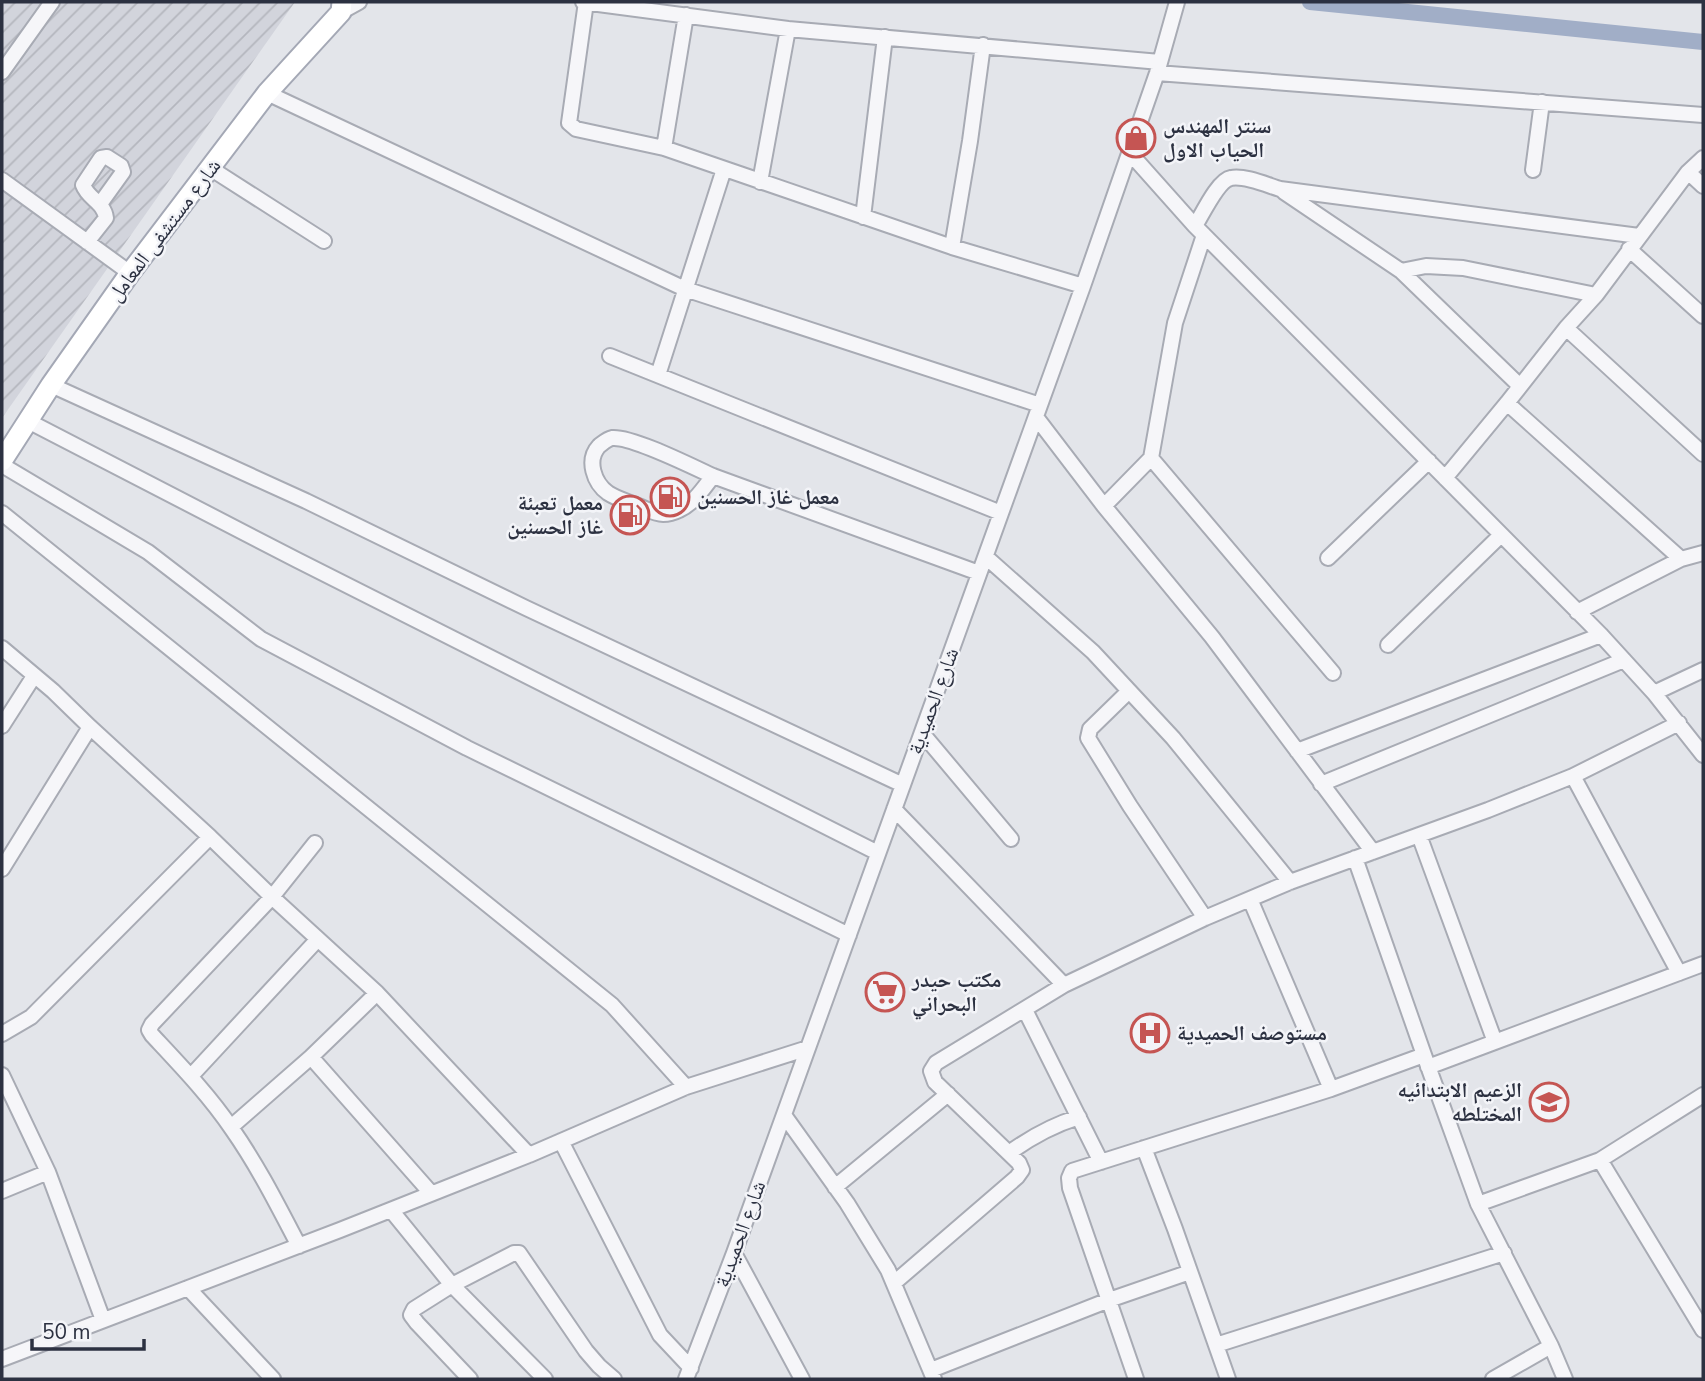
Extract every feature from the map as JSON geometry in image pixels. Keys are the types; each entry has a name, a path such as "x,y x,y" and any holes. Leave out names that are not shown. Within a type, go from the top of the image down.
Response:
{"main road":[{"name":"شارع مستشفى المعامل","path":"2,463 51,385 130,274 267,93 342,7"}],"street":[{"path":"2,72 52,2"},
{"path":"342,7 359,2"},
{"path":"1083,286 952,247 663,148 576,129 569,123 584,2 788,29 983,45 1158,68 1703,115"},
{"name":"شارع الحميدية","path":"688,1373 734,1253 1083,286 1158,68 1177,2"},
{"path":"663,148 686,15"},
{"path":"760,182 788,29"},
{"path":"863,217 885,37"},
{"path":"952,247 983,45"},
{"path":"267,93 685,289 1038,411 1104,506 1212,637 1373,852"},
{"path":"1533,170 1542,102"},
{"path":"1129,152 1200,231 1601,635 1654,693 1703,755"},
{"path":"1446,478 1566,328 1596,295 1688,172 1703,158"},
{"path":"210,169 324,242"},
{"path":"658,375 724,169"},
{"path":"1688,172 1703,186"},
{"path":"1104,506 1152,458 1175,323 1200,231 1215,192 1225,180 1240,177 1280,189 1639,236"},
{"path":"2,180 130,274"},
{"path":"1280,189 1401,271 1520,386"},
{"path":"87,242 106,218 106,212 100,204"},
{"path":"1629,249 1703,316"},
{"path":"1401,271 1426,266 1462,268 1596,295"},
{"path":"1566,328 1703,454"},
{"path":"610,356 1001,513"},
{"path":"51,385 306,501 526,608 903,785"},
{"path":"1507,403 1681,559"},
{"path":"28,421 878,853"},
{"path":"713,476 691,502 677,511 663,514 608,493 596,477 592,461 594,451 602,443 611,438 626,440 713,476 979,573"},
{"path":"1152,458 1334,673"},
{"path":"1328,558 1429,461"},
{"path":"2,463 148,552 261,639 467,748 849,935"},
{"path":"2,513 612,1004 686,1087"},
{"path":"1388,646 1500,535"},
{"path":"1577,612 1681,559 1703,553"},
{"path":"985,557 1093,652 1173,738 1290,883"},
{"path":"1297,751 1601,635"},
{"path":"2,648 377,993 529,1155"},
{"path":"1321,784 1624,660"},
{"path":"1654,693 1703,670"},
{"path":"2,726 34,676"},
{"path":"1129,691 1090,729 1088,738 1130,806 1206,918"},
{"path":"894,1283 1023,1170 1009,1153 935,1082 931,1071 936,1063 1065,985 1206,918 1290,883 1573,776 1679,723"},
{"path":"2,869 90,727"},
{"path":"922,733 1011,839"},
{"path":"1573,776 1679,973"},
{"path":"894,809 1065,985"},
{"path":"1419,835 1495,1042"},
{"path":"2,1034 31,1017 210,837"},
{"path":"299,1246 267,1183 231,1127 191,1076 149,1030 272,897 315,843"},
{"path":"1355,858 1478,1204 1551,1346 1565,1379"},
{"path":"1250,899 1331,1089"},
{"path":"191,1076 318,939"},
{"path":"1136,1379 1070,1188 1069,1178 1072,1171 1331,1089 1495,1042 1703,964"},
{"path":"231,1127 311,1057 377,993"},
{"path":"1025,1010 1101,1162"},
{"path":"2,1359 391,1210 529,1155 686,1087 808,1048"},
{"path":"311,1057 432,1193"},
{"path":"2,1075 48,1172 103,1320"},
{"path":"835,1188 948,1094"},
{"path":"1478,1204 1600,1160 1703,1095"},
{"path":"784,1115 847,1203 888,1270 933,1375 1109,1300 1190,1272"},
{"path":"1009,1153 1042,1132 1079,1117"},
{"path":"561,1141 660,1335 688,1373"},
{"path":"1144,1148 1228,1379"},
{"path":"1600,1160 1703,1330"},
{"path":"2,1191 48,1172"},
{"path":"391,1210 452,1285 545,1379"},
{"path":"470,1379 411,1315 414,1309 452,1285 514,1253 519,1253 586,1351 614,1379"},
{"path":"734,1253 802,1379"},
{"path":"1216,1345 1504,1254"},
{"path":"188,1288 273,1379"},
{"path":"1493,1379 1551,1346"}],"shaded area":[{"path":"2,2 295,2 2,418"}],"waterway":[{"path":"1310,2 1703,42"}],"place":[{"name":"سنتر المهندس الحياب الاول","path":"1136,138"},
{"name":"معمل غاز الحسنين","path":"670,497"},
{"name":"معمل تعبئة غاز الحسنين","path":"630,515"},
{"name":"مكتب حيدر البحراني","path":"885,992"},
{"name":"مستوصف الحميدية","path":"1150,1033"},
{"name":"الزعيم الابتدائيه المختلطه","path":"1549,1102"}]}
